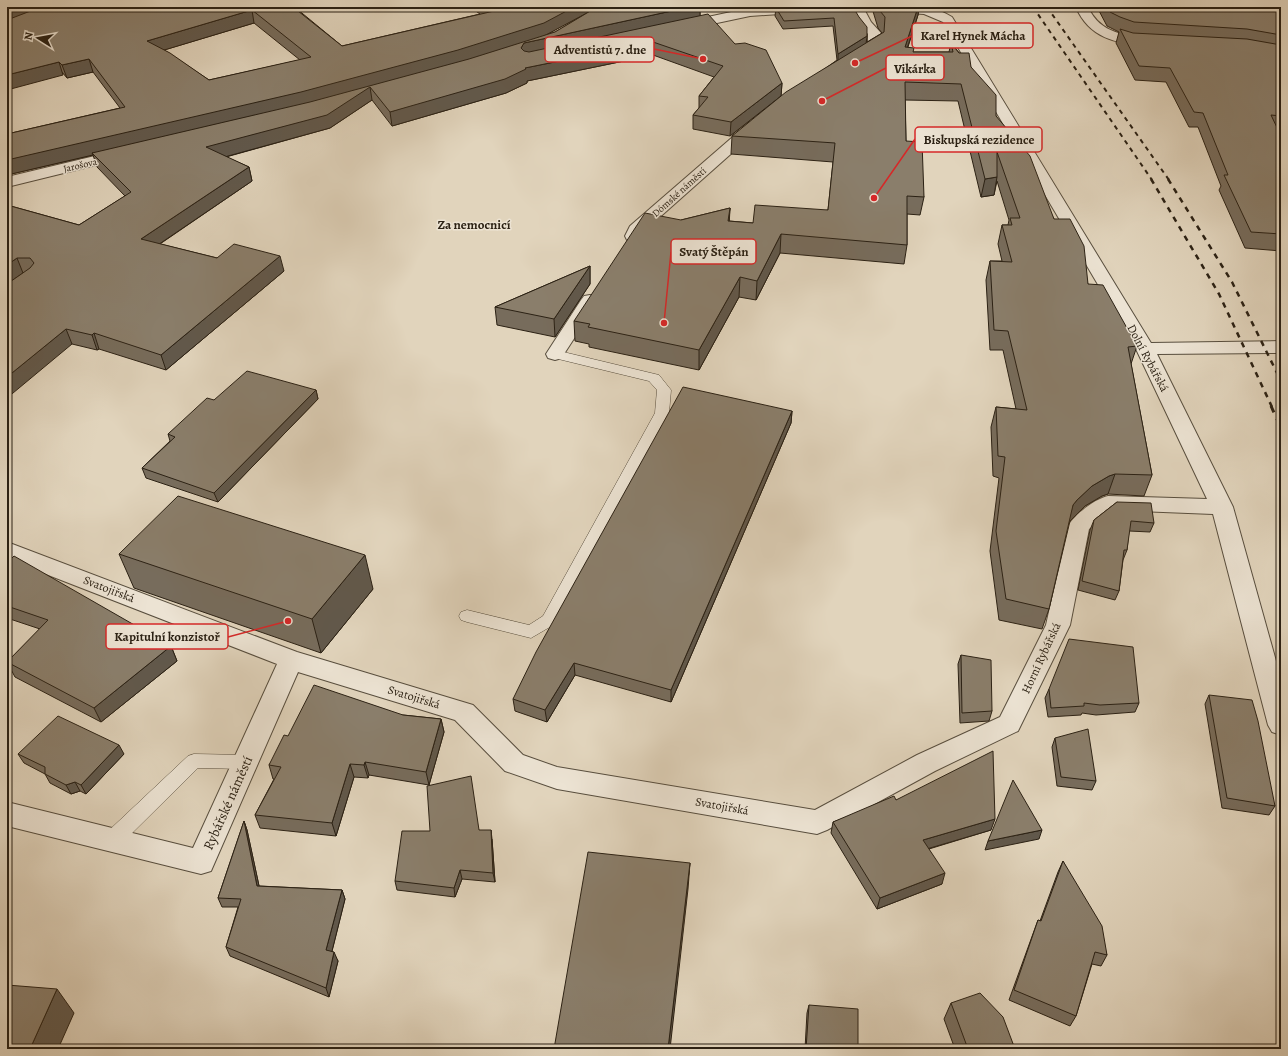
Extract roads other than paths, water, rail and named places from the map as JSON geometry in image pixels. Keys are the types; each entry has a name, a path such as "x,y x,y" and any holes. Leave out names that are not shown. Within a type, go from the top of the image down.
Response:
{"street":[{"path":"673,29 750,12 846,7"},
{"path":"843,65 874,47 875,33 865,24 857,7"},
{"name":"Dolní Rybářská","path":"879,7 914,9 939,13 948,20 1145,349 1222,507 1281,725"},
{"path":"1082,7 1089,22 1116,37 1129,41 1156,44"},
{"name":"Dómské náměstí","path":"624,250 636,230 736,140 767,115"},
{"name":"Jarošova","path":"7,182 138,151"},
{"path":"555,354 598,289"},
{"path":"1145,349 1281,347"},
{"name":"Horní Rybářská","path":"817,822 926,763 1009,724 1058,625 1079,526 1108,503 1222,507"},
{"name":"Svatojiřská","path":"7,550 291,660 464,712 514,763 557,778 817,822"},
{"name":"Rybářské náměstí","path":"111,841 201,862 291,660"},
{"path":"7,814 111,841"}],"lane":[{"path":"467,616 531,632 548,620 662,413 664,390 654,378 555,354"},
{"path":"111,841 194,760 246,762"}],"railway":[{"path":"1033,7 1152,180"},
{"path":"1047,7 1169,180"},
{"path":"1151,179 1219,294 1272,407"},
{"path":"1168,179 1232,282 1281,381"},
{"path":"1271,406 1281,428"}],"place":[{"name":"Adventistů 7. dne","path":"703,59"},
{"name":"Karel Hynek Mácha","path":"855,63"},
{"name":"Vikárka","path":"822,101"},
{"name":"Biskupská rezidence","path":"874,198"},
{"name":"Svatý Štěpán","path":"664,323"},
{"name":"Kapitulní konzistoř","path":"288,621"}],"district":[{"name":"Za nemocnicí","path":"474,224"}]}
